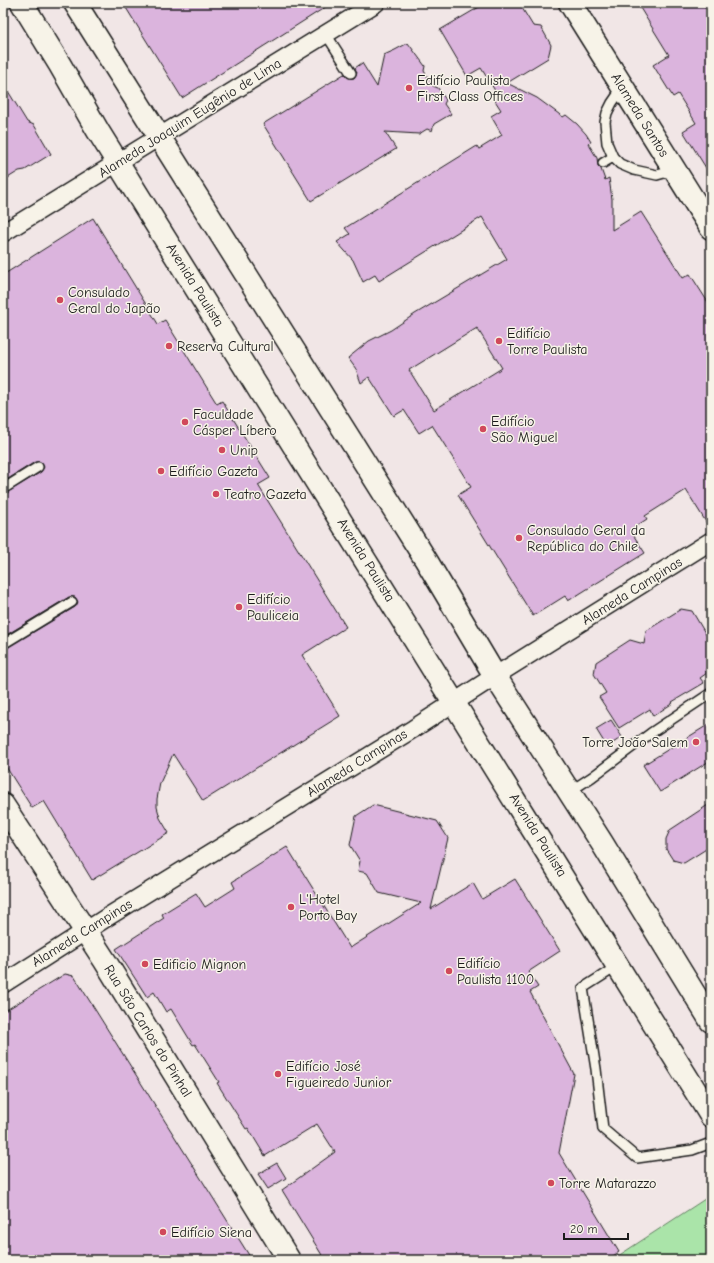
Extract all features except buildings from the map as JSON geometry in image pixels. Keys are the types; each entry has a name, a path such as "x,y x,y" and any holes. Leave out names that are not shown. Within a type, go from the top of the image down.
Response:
{"main road":[{"name":"Avenida Paulista","path":"22,3 119,163 456,702 711,1116"},
{"path":"75,3 426,560 495,676 711,1021"},
{"name":"Alameda Santos","path":"570,3 711,228"},
{"name":"Rua São Carlos do Pinhal","path":"3,805 105,961 289,1260"}],"street":[{"name":"Alameda Joaquim Eugênio de Lima","path":"3,233 119,163 376,3"},
{"name":"Alameda Campinas","path":"3,984 84,931 456,702 711,541"}],"lane":[{"path":"326,34 351,73"},
{"path":"623,87 612,103 606,122 607,144 613,156 620,164 634,170 657,175 675,170"},
{"path":"603,163 613,156"},
{"path":"3,489 38,467"},
{"path":"3,644 72,602"},
{"path":"569,792 592,777 651,733 711,693"},
{"path":"619,965 583,988 596,1068 603,1129 637,1158 692,1150 711,1143"}],"green space":[{"path":"711,1195 711,1260 612,1260"}],"place":[{"name":"Edifício Paulista First Class Offices","path":"409,88"},
{"name":"Consulado Geral do Japão","path":"60,300"},
{"name":"Edifício Torre Paulista","path":"499,341"},
{"name":"Reserva Cultural","path":"169,346"},
{"name":"Faculdade Cásper Líbero","path":"185,422"},
{"name":"Edifício São Miguel","path":"483,429"},
{"name":"Unip","path":"222,450"},
{"name":"Edifício Gazeta","path":"161,471"},
{"name":"Teatro Gazeta","path":"216,494"},
{"name":"Consulado Geral da República do Chile","path":"519,538"},
{"name":"Edifício Pauliceia","path":"239,607"},
{"name":"Torre João Salem","path":"696,742"},
{"name":"L'Hotel Porto Bay","path":"291,907"},
{"name":"Edificio Mignon","path":"145,964"},
{"name":"Edifício Paulista 1100","path":"449,971"},
{"name":"Edifício José Figueiredo Junior","path":"278,1074"},
{"name":"Torre Matarazzo","path":"551,1183"},
{"name":"Edifício Siena","path":"163,1232"}]}
